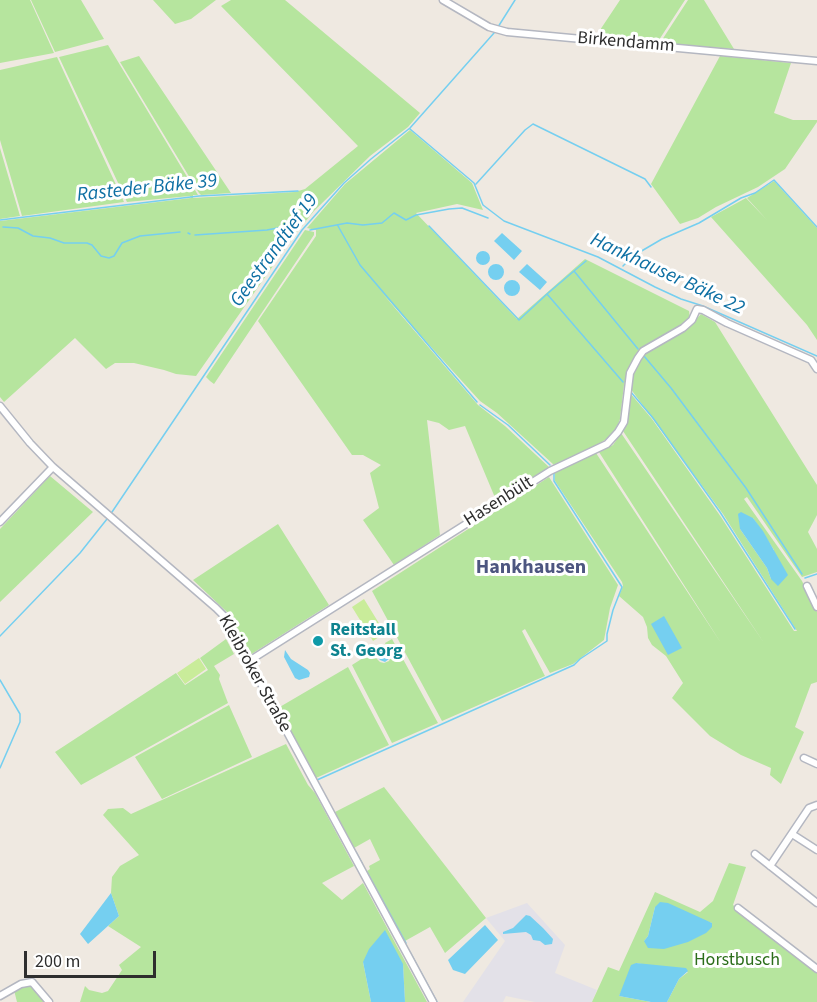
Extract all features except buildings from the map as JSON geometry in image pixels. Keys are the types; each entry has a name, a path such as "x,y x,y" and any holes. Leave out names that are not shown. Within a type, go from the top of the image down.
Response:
{"street":[{"name":"Birkendamm","path":"443,0 489,27 507,32 817,61"},
{"name":"Hasenbült","path":"249,661 550,471 607,444 624,422 630,373 638,358 644,351 683,328 692,320 697,309 811,360 817,369"},
{"name":"Kleibroker Straße","path":"0,406 53,468 216,608 231,627 433,1002"},
{"path":"0,522 53,468"},
{"path":"807,586 817,607"},
{"path":"804,758 817,764"},
{"path":"770,866 809,808 817,805"},
{"path":"792,834 817,850"},
{"path":"755,854 817,903"},
{"path":"738,908 817,969"},
{"path":"0,996 21,984 32,982 49,1002"}],"shaded area":[{"path":"527,903 565,945 555,973 597,990 592,1002 535,1002 506,996 503,1002 463,1002 505,941 486,918"}],"green space":[{"path":"0,0 30,0 54,53 0,63"},
{"path":"31,0 81,0 104,39 55,52"},
{"path":"153,0 216,0 191,19 175,24"},
{"path":"231,0 285,0 420,113 408,127 370,156 314,211 296,233 196,376 176,374 134,363 115,363 106,369 75,338 4,402 0,397 0,221 191,198 190,196 127,202 59,57 108,45 198,195 193,195 193,198 295,192 305,189 358,146 221,6"},
{"path":"620,0 685,0 657,43 596,36"},
{"path":"688,0 704,0 734,49 660,43"},
{"path":"139,56 231,193 201,195 199,193 120,62"},
{"path":"720,56 791,63 774,113 793,120 817,120 817,122 785,169 758,187 698,218 680,224 651,184"},
{"path":"57,57 124,202 22,216 0,140 0,70"},
{"path":"410,130 472,183 483,210 457,204 416,213 517,319 585,259 689,311 690,318 679,328 637,353 624,385 620,419 615,433 596,446 554,465 497,413 480,401 383,294 478,405 505,426 550,468 496,500 465,426 449,430 439,423 427,420 440,535 394,565 363,520 379,508 370,473 381,465 363,455 352,455 258,321 316,236 316,230 307,228 345,184"},
{"path":"0,148 20,216 0,219"},
{"path":"774,181 817,228 817,340 807,325 711,217 746,198 767,220 747,198"},
{"path":"305,230 314,232 314,235 214,384 206,377"},
{"path":"701,314 715,322 817,485 817,515 808,532 817,549 817,572 802,577 747,497 744,499 802,581 817,612 817,682 811,684 795,727 804,732 781,784 770,775 771,768 741,755 710,736 672,698 683,683 666,656 652,645 643,617 619,596 623,586 622,582 555,481 555,471 596,453 721,643 599,452 613,445 621,433 764,643 623,431 630,393 652,419 721,517 794,631 797,631 723,514 630,388 633,370 644,354 688,328","holes":["753,518 774,550 771,579 767,568 740,529"]},
{"path":"50,476 93,512 0,602 0,529"},
{"path":"549,477 618,585 610,608 604,640 573,664 550,673 525,629 522,631 545,676 442,721 372,591"},
{"path":"278,524 329,605 250,655 228,613 193,580"},
{"path":"364,599 385,633 373,641 352,607"},
{"path":"226,639 234,654 214,666 220,675 219,679 228,703 81,785 55,752 176,673 185,685 208,670 200,658"},
{"path":"392,639 438,723 392,743 352,665 371,653 380,662 389,661 391,657 385,643"},
{"path":"199,658 206,669 185,684 177,673"},
{"path":"348,667 389,745 316,778 278,708"},
{"path":"229,705 252,757 162,799 135,757"},
{"path":"286,744 354,866 322,883 342,900 363,883 427,1002 405,1002 403,964 363,962 371,1002 80,1002 85,986 89,990 102,993 108,991 122,970 119,965 141,947 108,926 119,916 111,893 112,877 120,866 139,855 103,815 108,809 123,808 131,814"},
{"path":"384,787 486,918 445,953 430,927 405,941 367,871 370,869 369,866 380,860 370,839 354,848 335,812"},
{"name":"Horstbusch","path":"729,863 746,867 733,905 817,969 817,1002 667,1002 679,979 688,972 636,963 619,996 651,1002 592,1002 608,967 619,971 655,892 700,912 713,901","holes":["655,907 712,923 644,941 648,936"]},
{"path":"32,985 46,1002 17,1002 14,990"}],"water":[{"path":"502,233 522,251 514,260 494,241"},
{"path":"480,251 486,251 490,258 486,265 480,265 476,261 476,255"},
{"path":"493,264 499,264 504,272 502,278 493,280 488,275 488,269"},
{"path":"527,264 547,282 540,290 519,272"},
{"path":"509,280 515,280 520,288 518,294 509,296 504,291 504,285"},
{"path":"741,512 753,518 763,531 788,575 778,586 771,579 767,568 740,529 738,514"},
{"path":"664,616 682,648 668,655 651,624"},
{"path":"384,645 390,658 385,662 380,660 373,651"},
{"path":"285,650 291,659 308,670 309,677 299,680 295,678 284,657"},
{"path":"111,893 119,916 88,944 80,934"},
{"path":"660,902 668,903 712,923 712,927 706,933 688,942 664,949 648,948 644,941 648,936 655,907"},
{"path":"526,915 530,916 553,939 552,944 545,945 533,940 526,932 503,934"},
{"path":"485,925 498,940 465,974 453,970 448,960"},
{"path":"385,930 403,964 405,1002 371,1002 363,962 369,949"},
{"path":"636,963 686,968 688,971 679,979 667,1002 651,1002 619,996 631,965"}],"waterway":[{"name":"Geestrandtief 19","path":"498,27 515,0"},
{"name":"Geestrandtief 19","path":"112,512 302,230 344,183 410,128 494,33"},
{"path":"476,184 533,124 645,179 651,187"},
{"name":"Hankhauser Bäke 22","path":"410,129 474,183 483,205 504,221 598,257 681,299 703,306 817,356"},
{"path":"623,266 633,256 662,239 699,223 741,198 755,193 774,180 817,227"},
{"name":"Rasteder Bäke 39","path":"0,220 199,196 298,191"},
{"name":"Hankhauser Bäke 22","path":"310,230 347,223 363,225 382,223 394,213 406,220 416,215 462,208 488,218"},
{"path":"195,235 267,230 288,226 296,228"},
{"path":"338,226 360,265 477,402"},
{"path":"429,226 519,320 547,294"},
{"path":"3,227 18,228 33,236 64,243 87,243 92,245 101,256 109,258 114,256 122,243 140,236 180,232"},
{"path":"586,261 574,271 638,349"},
{"path":"574,271 547,294 623,382"},
{"path":"644,356 746,488 802,574"},
{"path":"630,391 653,418 720,512 795,629"},
{"path":"480,405 508,425 550,465"},
{"path":"317,780 574,665 607,641 613,610 622,587 554,481 554,472"},
{"name":"Geestrandtief 19","path":"0,636 80,553 107,519"},
{"path":"805,578 817,574"},
{"path":"0,680 20,714 20,722 0,768"},
{"path":"356,852 362,863"},
{"path":"367,872 406,943"},
{"path":"410,952 437,1002"}],"place":[{"name":"Reitstall St. Georg","path":"318,641"}],"district":[{"name":"Hankhausen","path":"531,569"}]}
